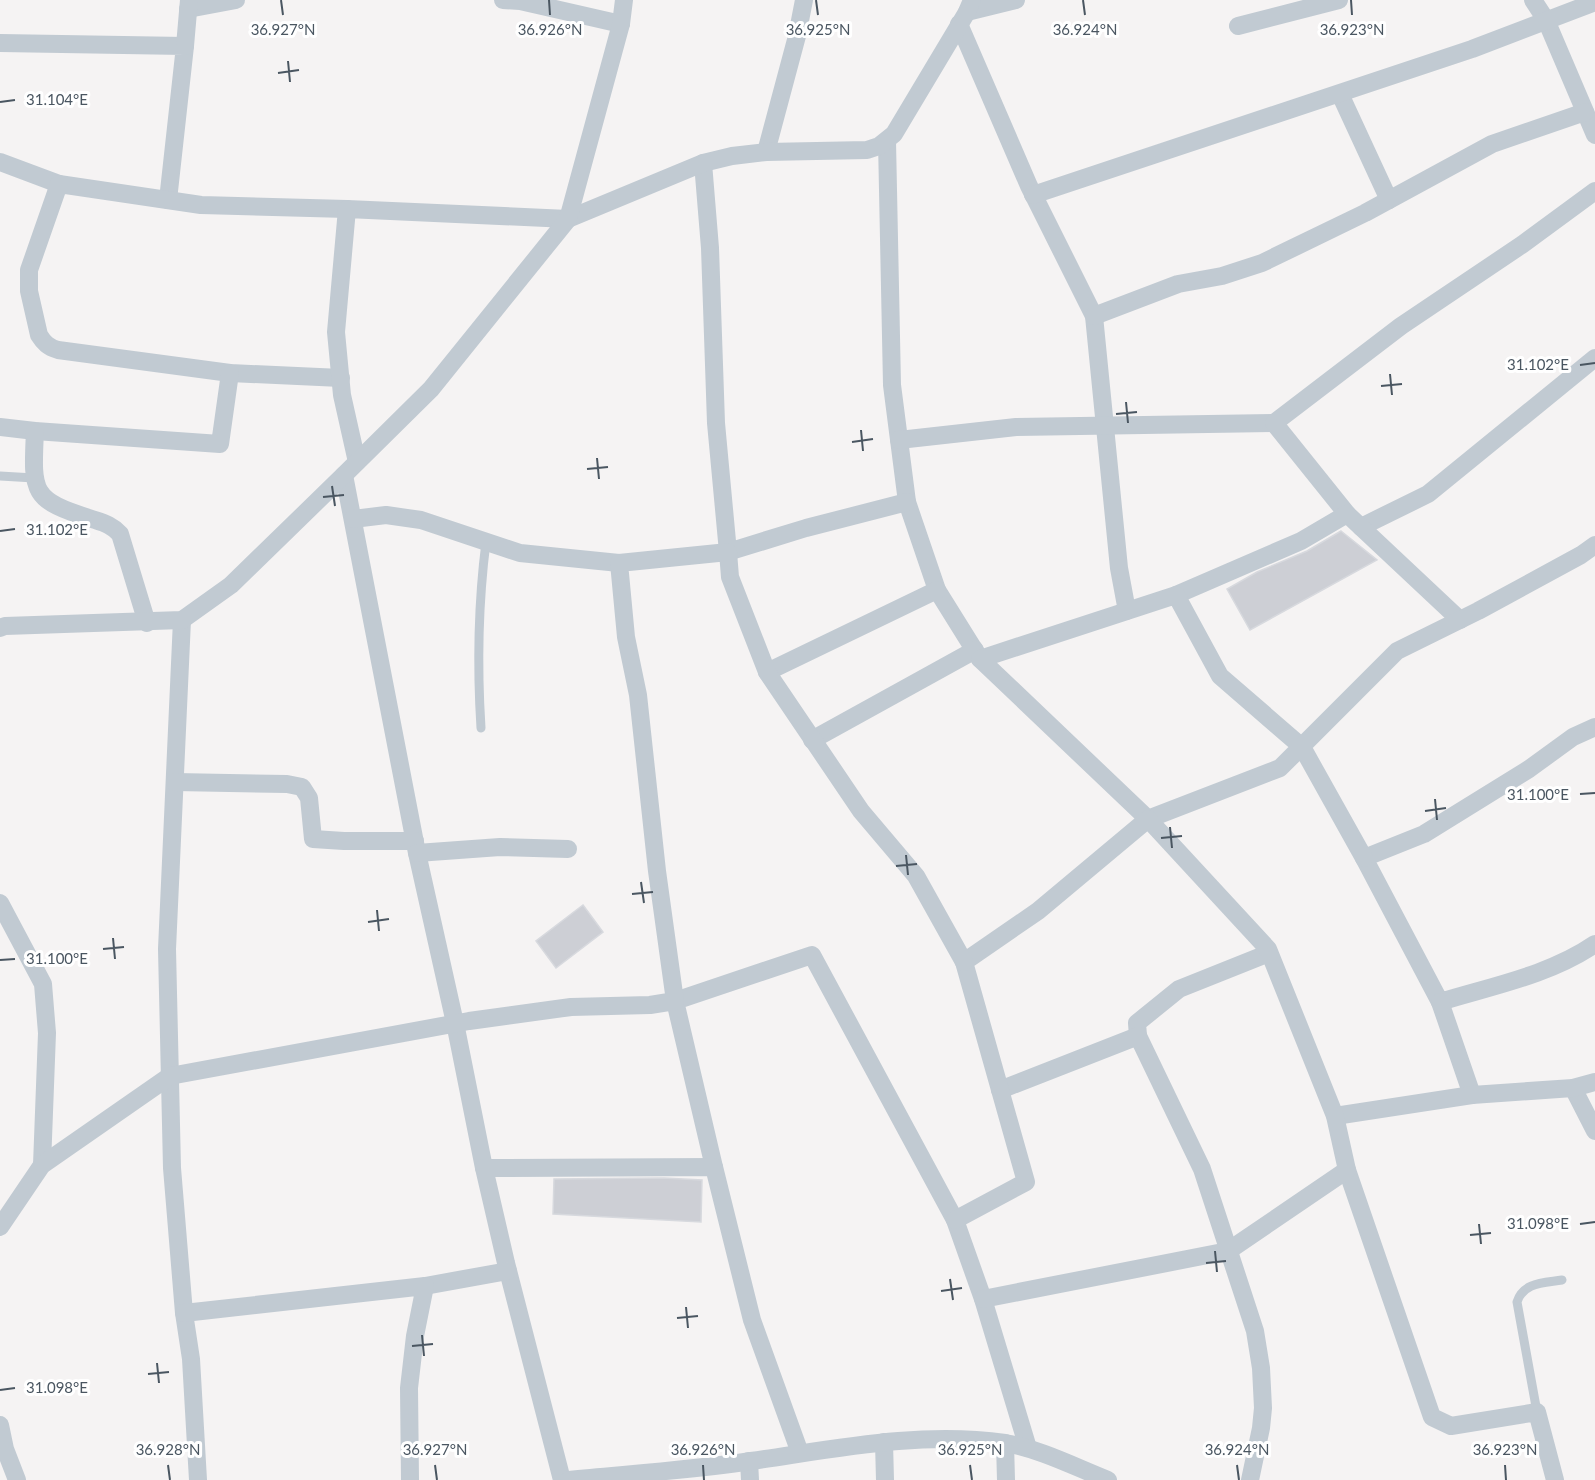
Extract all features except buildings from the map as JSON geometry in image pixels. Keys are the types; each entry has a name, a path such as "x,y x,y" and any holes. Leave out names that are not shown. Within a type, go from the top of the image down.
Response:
{"street":[{"path":"168,200 189,5 236,0"},
{"path":"503,0 520,1 621,24"},
{"path":"0,628 182,621 231,585 431,389 568,219 621,24 624,0"},
{"path":"766,152 797,36 804,0"},
{"path":"0,162 59,184 201,205 568,219 703,163 732,156 766,152 867,150 887,141 894,134 966,12 1016,0"},
{"path":"1239,26 1339,0"},
{"path":"1533,0 1546,20 1595,135"},
{"path":"1033,195 1472,49 1595,2"},
{"path":"966,12 1033,195 1094,316 1119,568 1127,611"},
{"path":"0,43 185,46"},
{"path":"1340,94 1389,200"},
{"path":"1094,316 1178,284 1222,276 1262,263 1389,200 1492,144 1586,112"},
{"path":"887,141 892,385 907,502 937,590 978,655 1148,819 1269,953 1335,1116 1347,1170 1432,1417 1451,1426 1537,1412 1555,1480"},
{"path":"703,163 710,248 716,423 730,577 767,672 861,811 916,876 964,962 1026,1182 956,1220"},
{"path":"59,184 29,270 29,291 39,335 50,348 230,373 341,378"},
{"path":"899,440 1016,427 1274,423 1401,326 1523,244 1595,190"},
{"path":"347,209 336,332 342,395 357,462"},
{"path":"1361,527 1428,494 1595,358"},
{"path":"0,427 220,444 230,373"},
{"path":"1274,423 1347,514 1460,620"},
{"path":"35,431 34,478 40,492 50,504 111,525 120,534 147,623"},
{"path":"344,475 416,847 484,1168 562,1480"},
{"path":"352,519 386,515 421,520 520,553 619,563 728,552 806,528 907,502"},
{"path":"812,740 978,655 1176,595 1300,541 1347,514"},
{"path":"964,962 1038,911 1148,819 1280,768 1397,651 1460,620 1581,555 1595,545"},
{"path":"619,563 626,637 638,695 657,871 675,1001 752,1320 800,1453"},
{"path":"767,672 937,590"},
{"path":"1176,595 1220,676 1302,747 1440,1002 1472,1095"},
{"path":"182,621 167,949 172,1168 184,1313 191,1359 198,1480"},
{"path":"1364,858 1424,834 1529,769 1573,737 1595,727"},
{"path":"175,782 287,784 302,787 309,798 313,839 416,847 568,849"},
{"path":"0,903 43,984 47,1033 42,1165"},
{"path":"1440,1002 1545,970 1578,956 1595,944"},
{"path":"1250,1480 1261,1428 1261,1368 1250,1313 1202,1169 1138,1036 1137,1023 1179,989 1269,953"},
{"path":"0,1227 42,1165 170,1076 455,1023 571,1007 650,1005 675,1001 812,955 956,1220 1028,1448"},
{"path":"1000,1090 1138,1036"},
{"path":"1335,1116 1472,1095 1573,1088 1595,1082"},
{"path":"1573,1088 1595,1131"},
{"path":"484,1168 714,1167"},
{"path":"982,1299 1228,1251 1347,1170"},
{"path":"184,1313 425,1286 508,1271"},
{"path":"411,1480 409,1388 415,1336 425,1286"},
{"path":"0,1425 5,1449 17,1480"},
{"path":"569,1480 749,1461 884,1442 955,1439 1005,1443 1028,1448 1108,1480"},
{"path":"884,1442 885,1480"},
{"path":"1005,1443 1006,1480"},
{"path":"749,1461 750,1480"}],"lane":[{"path":"0,476 34,478"},
{"path":"481,728 477,669 478,625 486,542"},
{"path":"1537,1412 1517,1302 1523,1290 1529,1286 1562,1280"}]}
